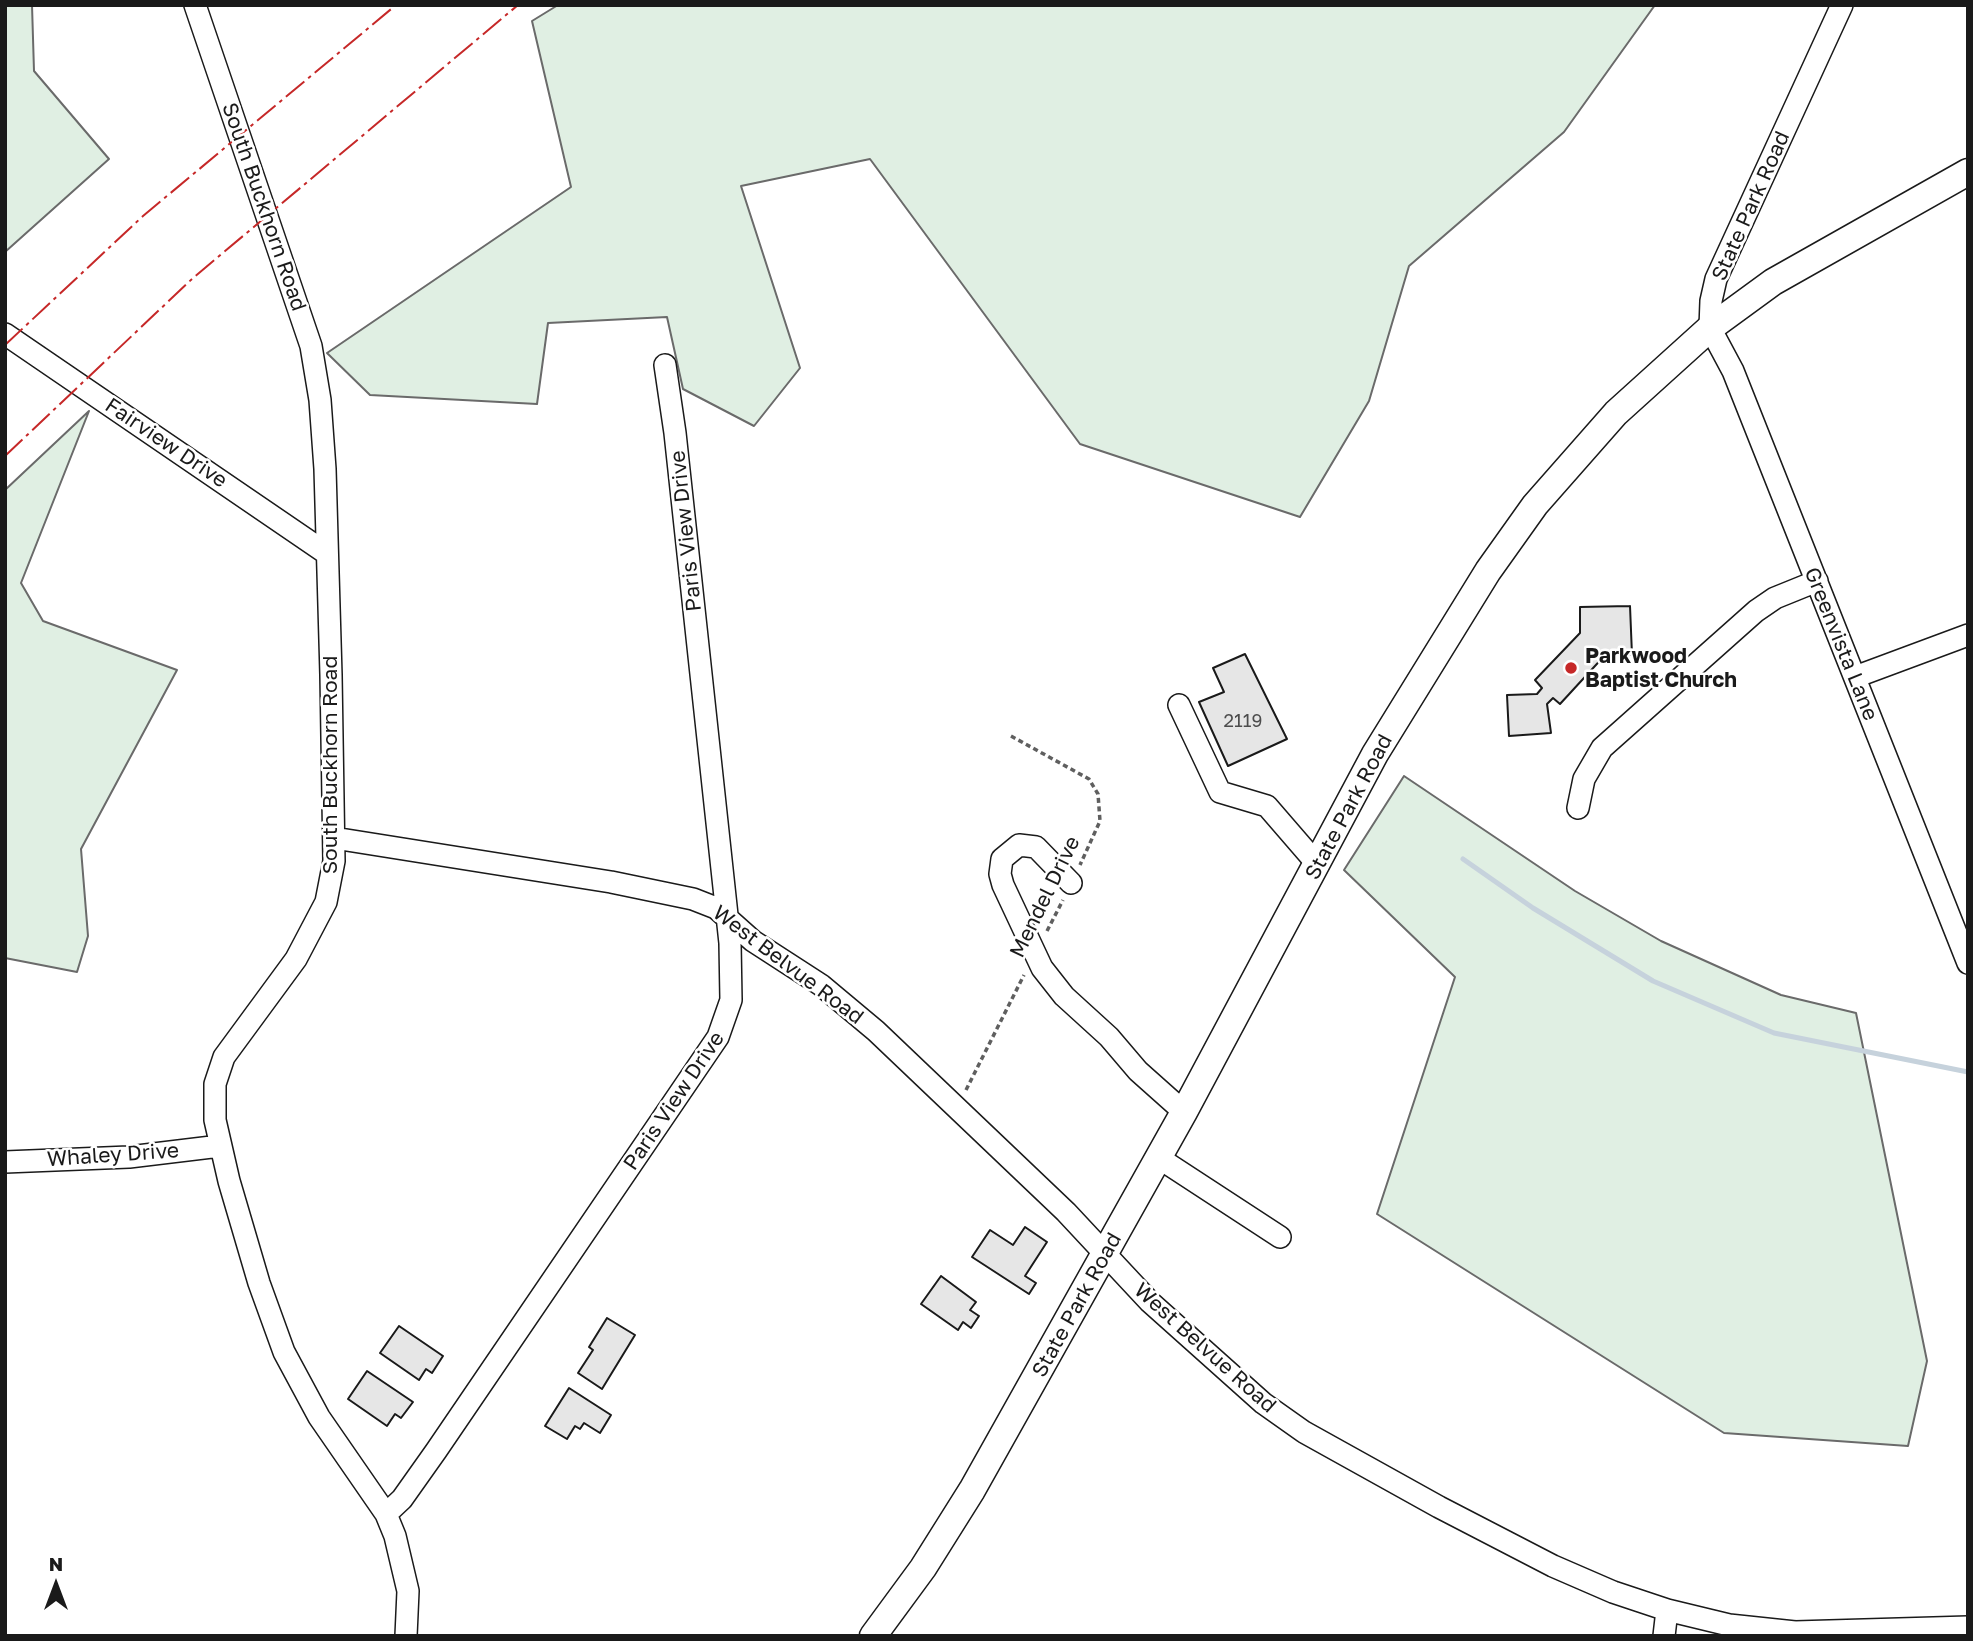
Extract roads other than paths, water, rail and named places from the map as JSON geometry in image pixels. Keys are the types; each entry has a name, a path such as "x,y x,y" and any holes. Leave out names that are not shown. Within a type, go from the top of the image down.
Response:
{"main road":[{"path":"1710,328 1773,282 1968,172"},
{"name":"State Park Road","path":"873,1636 923,1567 972,1490 1159,1158 1375,754 1488,571 1535,505 1616,414 1710,328"}],"street":[{"name":"South Buckhorn Road","path":"195,5 311,346 320,400 324,455 334,838 331,884 317,923 296,959 233,1042 219,1069 214,1094 220,1146 259,1283 284,1352 319,1416 386,1514 405,1571 406,1636"},
{"name":"State Park Road","path":"1710,328 1711,301 1716,279 1842,5"},
{"name":"Greenvista Lane","path":"1710,328 1733,371 1967,959"},
{"name":"Fairview Drive","path":"5,334 326,553"},
{"name":"Paris View Drive","path":"386,1514 402,1499 429,1461 718,1037 731,1000 727,916 678,460 665,365"},
{"path":"1578,808 1584,779 1602,748 1756,611 1775,597 1816,581"},
{"path":"1855,677 1968,635"},
{"path":"1179,705 1220,792 1267,806 1318,865"},
{"name":"West Belvue Road","path":"334,838 611,882 693,899 727,916 753,941 786,960 830,992 955,1106 1066,1212 1150,1302 1222,1369 1304,1432 1553,1566 1613,1592 1667,1610 1729,1625 1795,1632 1968,1627"},
{"path":"1071,883 1036,847 1019,845 1002,859 1000,874 1003,885 1035,954 1064,996 1109,1037 1138,1071 1184,1112"},
{"name":"Whaley Drive","path":"5,1162 128,1157 220,1146"},
{"path":"1159,1158 1280,1237"},
{"path":"1664,1636 1667,1610"}],"waterway":[{"path":"1463,859 1533,908 1653,981 1774,1033 1968,1072"}],"place":[{"name":"Parkwood Baptist Church","path":"1571,668"}]}
